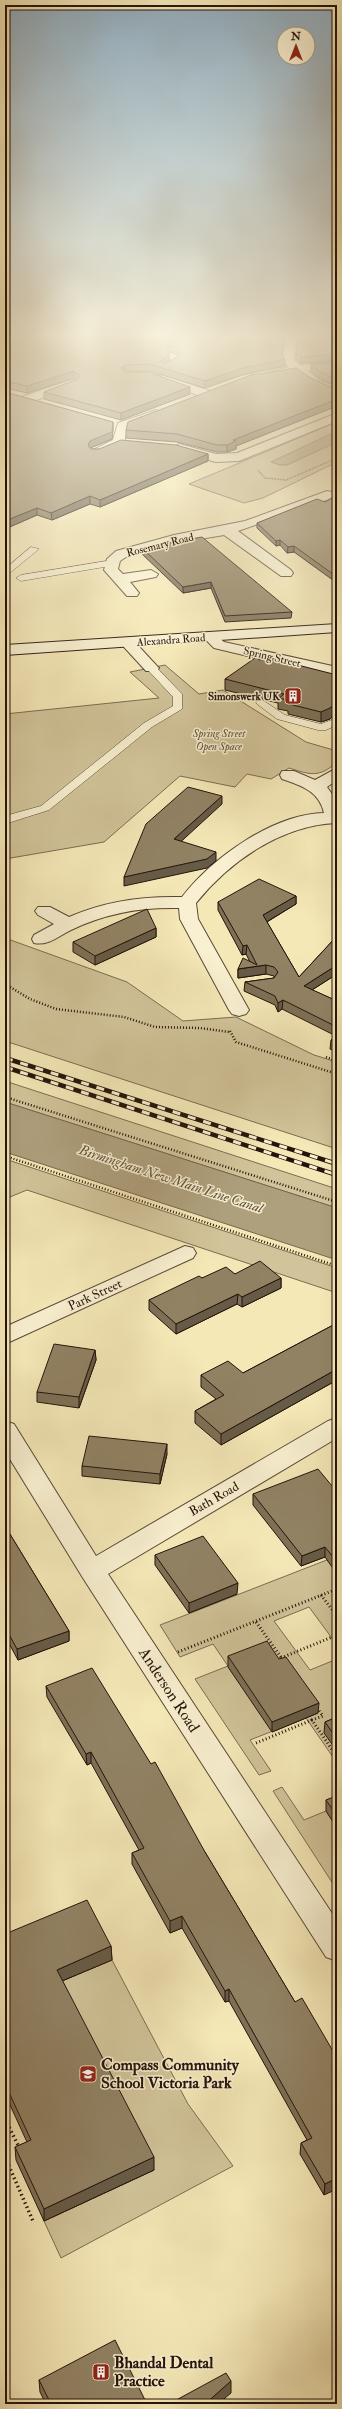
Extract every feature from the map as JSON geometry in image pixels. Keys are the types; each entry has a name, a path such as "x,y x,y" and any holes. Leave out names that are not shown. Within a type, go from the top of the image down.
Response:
{"street":[{"path":"95,452 110,447"},
{"path":"173,447 216,458 235,458 261,447"},
{"path":"332,498 337,486"},
{"name":"Rosemary Road","path":"132,593 121,579 110,570 114,559 121,554 174,539 227,530 250,524 276,513 332,498"},
{"path":"227,530 286,573"},
{"path":"121,579 150,574"},
{"name":"Alexandra Road","path":"5,650 210,638 337,628"},
{"name":"Spring Street","path":"210,638 219,645 263,661 337,672"},
{"path":"128,643 151,668"},
{"path":"317,786 337,773"},
{"path":"239,1010 235,986 189,919 187,903 196,891 224,866 266,835 283,826 303,821 336,818 331,800 317,786 288,775"},
{"path":"41,939 68,924 122,905 158,902 187,903"},
{"path":"44,911 68,924"},
{"name":"Park Street","path":"5,1336 185,1253"},
{"name":"Anderson Road","path":"5,1430 92,1571 337,1948"},
{"name":"Bath Road","path":"92,1571 335,1433"}],"lane":[{"path":"5,574 34,549"},
{"path":"21,578 97,564 113,563"},
{"path":"5,820 45,808 148,725 178,706 178,696 151,668"},
{"path":"261,702 281,717 322,728 337,721"}],"path":[{"path":"235,458 257,467 259,472 265,478 286,480 337,458"},
{"path":"5,984 30,999 56,1009 124,1017 155,1027 200,1028 229,1032 236,1042 337,1074"},
{"path":"229,1032 239,1010"},
{"path":"326,1058 337,1061"},
{"path":"5,1097 337,1202"},
{"path":"5,1156 337,1266"},
{"path":"151,1662 337,1589"},
{"path":"321,1595 337,1616"},
{"path":"256,1622 286,1664"},
{"path":"282,1658 337,1636"},
{"path":"314,1703 326,1720"},
{"path":"256,1743 323,1716"},
{"path":"312,1720 337,1757"},
{"path":"5,2126 9,2127 21,2150"},
{"path":"5,2157 33,2221"}],"green space":[{"path":"276,447 337,447 337,462 263,498 244,503 189,484"},
{"name":"Spring Street Open Space","path":"165,665 199,694 223,690 306,742 337,751 337,762 325,771 314,774 289,768 271,779 247,774 235,787 180,776 104,842 5,859 5,714 159,698 130,672"},
{"path":"5,938 127,982 183,1021 236,1017 314,1055 337,1062 337,1149 5,1041"},
{"path":"5,1081 337,1189 337,1208 5,1102"},
{"path":"5,1159 337,1268 337,1293 27,1190 5,1199"},
{"path":"337,1556 337,1645 309,1607 274,1621 310,1670 337,1659 337,1735 329,1739 337,1751 337,1763 306,1718 250,1740 271,1771 259,1775 195,1679 228,1666 213,1644 180,1657 160,1625"},
{"path":"282,1787 304,1820 326,1811 337,1828 337,1890 273,1791"},
{"path":"112,1960 188,2104 233,2166 61,2258 44,2221 154,2170 57,1983"}],"water":[{"path":"302,447 325,447 287,465 280,465 271,462"},
{"name":"Birmingham New Main Line Canal","path":"5,1102 337,1208 337,1260 5,1152"}],"building":[{"path":"5,447 90,447 91,449 99,449 103,447 185,447 208,454 100,500 90,496 51,513 37,508 5,521"},
{"path":"337,495 337,577 294,546 288,547 280,540 276,541 257,523 317,499 325,502"},
{"path":"202,537 292,612 225,616 211,582 183,587 142,548"},
{"name":"Simonswerk UK","path":"258,656 259,660 270,658 337,675 337,703 321,712 289,704 292,701 279,698 284,694 225,679"},
{"path":"188,787 222,796 174,839 216,852 207,859 124,877 146,824"},
{"path":"259,879 296,896 263,915 299,977 337,936 337,965 304,986 337,1001 337,1027 283,1000 278,1003 275,996 245,982 274,978 278,972 274,967 266,965 238,969 243,958 257,965 247,945 243,946 218,902"},
{"path":"147,909 156,928 95,956 73,942"},
{"path":"337,1036 337,1043 331,1040"},
{"path":"260,1261 281,1278 242,1297 238,1294 176,1324 149,1300 199,1276 202,1278 226,1267 235,1274"},
{"path":"337,1323 337,1369 221,1434 195,1411 224,1395 201,1375 228,1361 243,1373"},
{"path":"54,1344 95,1350 79,1397 37,1392"},
{"path":"89,1436 167,1444 160,1474 82,1466"},
{"path":"318,1469 337,1492 337,1562 325,1547 302,1556 253,1494"},
{"path":"5,1526 69,1631 17,1649 5,1627"},
{"path":"203,1536 238,1583 189,1603 155,1555"},
{"path":"267,1641 279,1659 286,1657 319,1703 272,1722 228,1656"},
{"path":"92,1668 151,1764 155,1762 205,1852 295,2002 302,1998 337,2058 337,2178 325,2184 301,2143 312,2138 229,1989 225,1991 182,1916 170,1921 132,1853 144,1848 91,1752 86,1754 46,1686"},
{"path":"337,1717 337,1739 325,1722"},
{"path":"337,1796 337,1816 326,1800"},
{"name":"Compass Community School Victoria Park","path":"87,1900 111,1946 57,1970 154,2157 44,2209 15,2147 31,2140 5,2084 5,1934"},
{"name":"Bhandal Dental Practice","path":"115,2340 147,2404 51,2404 39,2380"},
{"path":"226,2373 231,2381 205,2404 169,2404"}],"railway":[{"path":"5,1058 337,1164"},
{"path":"5,1067 337,1175"}],"place":[{"name":"Simonswerk UK","path":"293,696"},
{"name":"Compass Community School Victoria Park","path":"88,2074"},
{"name":"Bhandal Dental Practice","path":"101,2372"}]}
